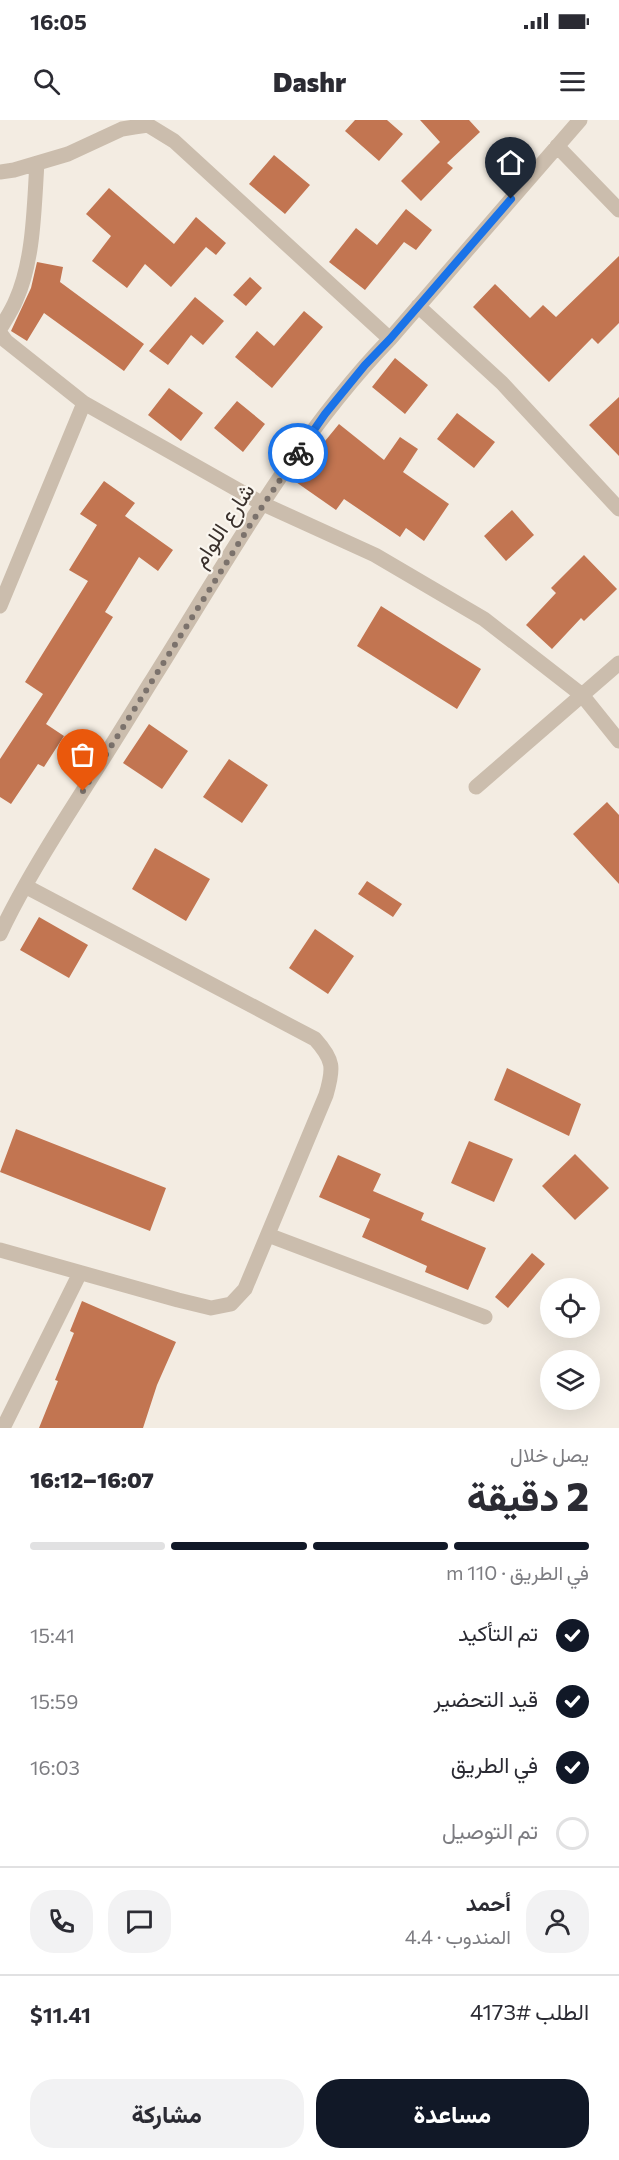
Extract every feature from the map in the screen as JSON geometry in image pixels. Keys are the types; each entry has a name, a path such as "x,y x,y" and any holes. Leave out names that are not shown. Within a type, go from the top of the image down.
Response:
{"street":[{"name":"شارع اللوام","path":"0,934 53,839 263,504 325,414 579,120"},
{"path":"0,172 68,154 122,129 148,125 174,141 390,339"},
{"path":"557,146 619,210"},
{"path":"0,328 21,288 31,244 37,163"},
{"path":"418,306 502,383 619,509"},
{"path":"0,333 6,341 84,403 263,504 375,555 484,619 582,695 619,741"},
{"path":"0,606 84,403"},
{"path":"476,787 619,663"},
{"path":"0,1250 211,1308 231,1304 245,1289 326,1095 333,1072 328,1054 315,1039 25,886"},
{"path":"268,1235 485,1317"},
{"path":"3,1428 80,1273"}],"building":[{"path":"355,120 387,120 403,134 379,161 345,131"},
{"path":"420,120 469,120 480,132 447,163 453,168 421,201 401,181 440,142"},
{"path":"274,155 310,185 285,214 249,184"},
{"path":"109,188 174,244 196,217 226,243 216,255 206,247 171,287 145,264 127,288 92,261 111,236 86,214"},
{"path":"406,209 432,230 416,250 404,242 365,290 329,262 356,228 377,245"},
{"path":"619,256 619,323 598,344 592,338 549,382 473,307 495,284 530,318 543,305 556,317"},
{"path":"37,262 63,267 60,282 144,344 124,371 44,313 27,341 11,331 31,288"},
{"path":"250,277 262,288 246,306 233,295"},
{"path":"195,297 224,321 203,345 191,335 168,365 149,351"},
{"path":"304,311 323,327 272,388 235,357 257,331 274,346"},
{"path":"395,358 428,385 405,414 372,387"},
{"path":"169,388 203,413 181,441 148,415"},
{"path":"619,397 619,456 589,425"},
{"path":"237,401 265,424 243,452 214,428"},
{"path":"457,413 495,442 474,468 437,439"},
{"path":"339,424 384,460 400,437 418,449 403,472 449,504 424,541 406,528 400,537 344,499 336,510 293,480"},
{"path":"104,481 135,503 125,516 173,550 158,571 139,557 105,612 113,617 46,724 64,736 44,767 38,764 11,804 0,797 0,759 43,694 25,682 88,581 69,570 97,525 80,514"},
{"path":"512,510 534,535 506,561 484,536"},
{"path":"584,555 617,589 584,621 581,618 552,649 526,625 556,593 551,588"},
{"path":"381,606 481,669 457,709 357,646"},
{"path":"149,724 188,751 162,789 123,763"},
{"path":"229,759 268,785 242,823 203,797"},
{"path":"607,802 619,815 619,884 573,834"},
{"path":"155,848 210,879 186,921 132,889"},
{"path":"367,881 402,904 393,917 358,894"},
{"path":"39,917 88,945 69,978 20,950"},
{"path":"315,929 354,956 328,994 289,968"},
{"path":"507,1068 581,1104 569,1136 494,1100"},
{"path":"16,1129 166,1188 150,1231 0,1172"},
{"path":"469,1141 513,1159 494,1202 451,1183"},
{"path":"575,1154 609,1188 575,1220 542,1186"},
{"path":"338,1155 381,1174 373,1191 424,1213 421,1220 486,1248 468,1290 425,1272 427,1266 362,1237 370,1219 319,1197"},
{"path":"532,1253 545,1264 508,1308 495,1297"},
{"path":"82,1301 176,1342 157,1385 143,1428 39,1428 58,1381 55,1380 74,1333 70,1331"}],"way so far":[{"path":"83,791 263,504 298,453"}],"route":[{"path":"298,453 325,414 365,365 511,199"}]}
